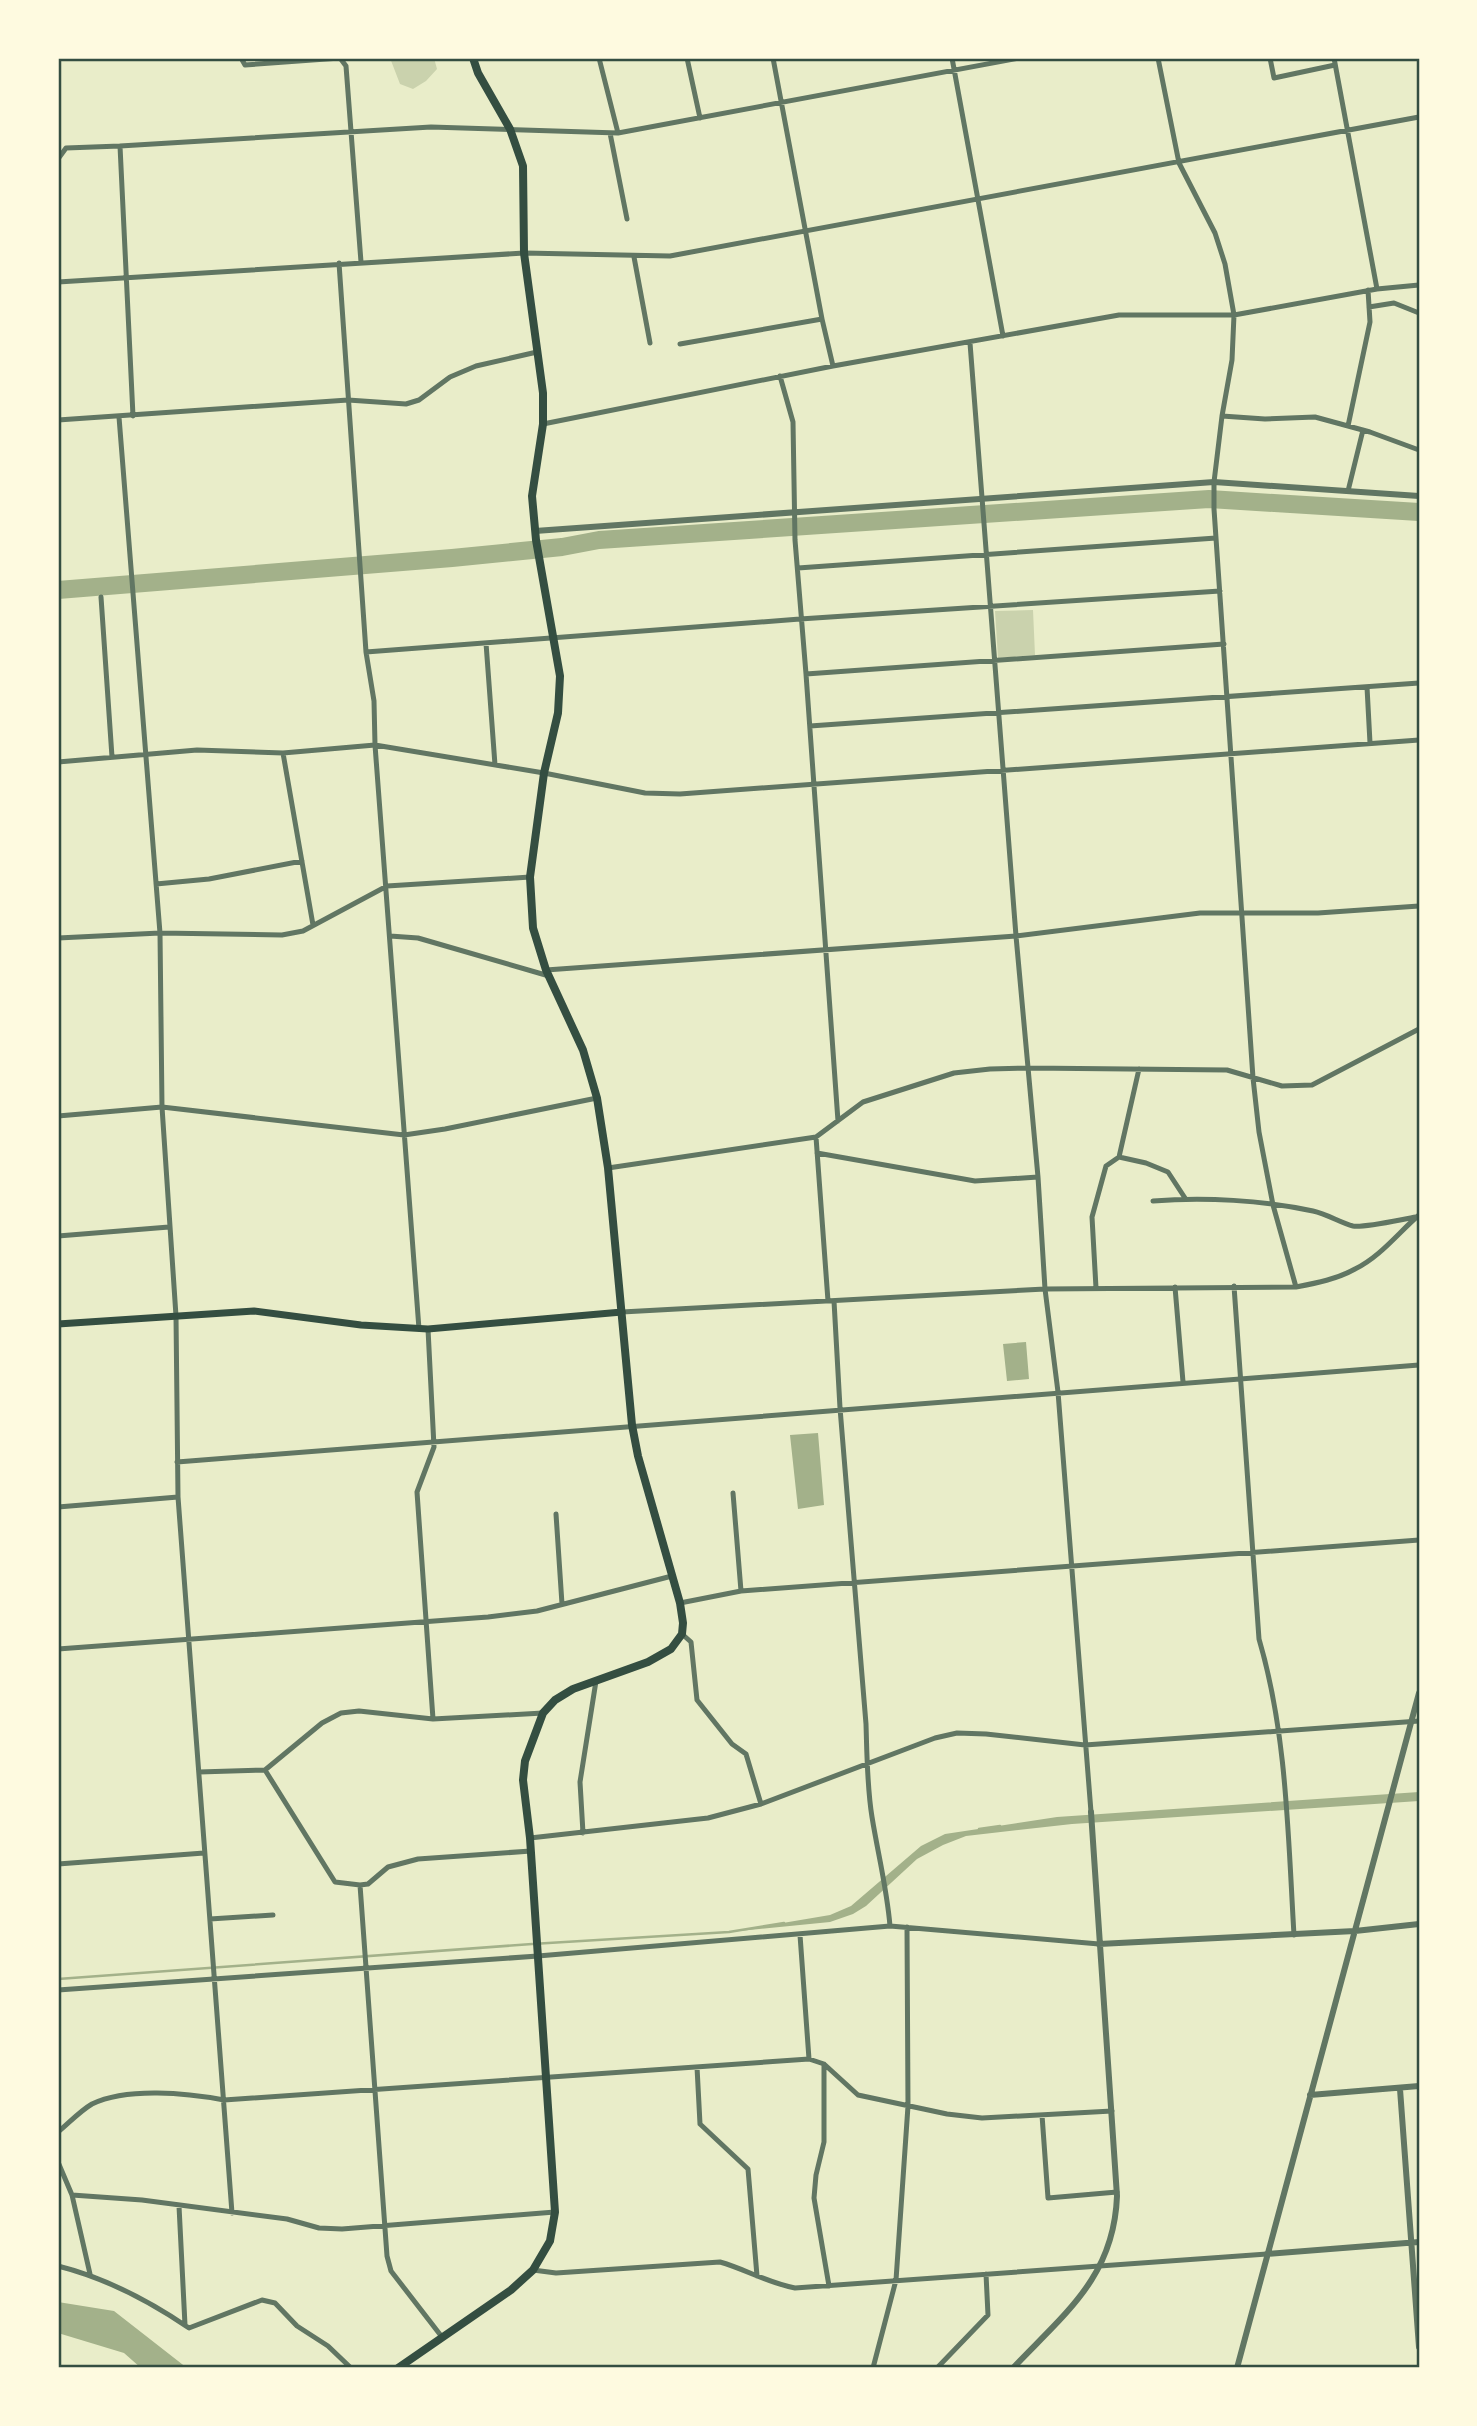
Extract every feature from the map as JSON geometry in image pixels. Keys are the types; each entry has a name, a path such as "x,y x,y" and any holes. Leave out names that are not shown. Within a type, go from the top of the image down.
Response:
{"main road":[{"path":"398,2368 511,2290 533,2270 550,2241 555,2212 531,1851 523,1780 525,1761 543,1713 555,1700 573,1689 648,1662 671,1649 682,1634 683,1623 632,1425 608,1168 597,1098 583,1050 548,973 533,928 530,877 544,773 558,713 559,676 532,496 543,424 543,393 524,253 523,166 510,130 473,58"},
{"path":"58,1324 254,1311 362,1325 424,1329 622,1312"}],"street":[{"path":"241,58 245,65 340,58 346,66 361,262"},
{"path":"599,58 618,133"},
{"path":"687,58 700,118"},
{"path":"773,58 833,366"},
{"path":"952,58 1003,336"},
{"path":"58,159 66,148 430,127 618,133 1019,58"},
{"path":"1158,58 1179,163 1215,233 1225,264 1234,315 1232,360 1214,482 1214,509 1253,1078 1259,1132 1273,1205 1296,1287"},
{"path":"1270,58 1274,78 1335,65"},
{"path":"1334,58 1377,289"},
{"path":"58,282 524,253 670,256 807,233 1419,117"},
{"path":"610,133 627,219"},
{"path":"120,146 132,416"},
{"path":"634,257 650,344"},
{"path":"339,263 366,652 374,701 404,1135 435,1441 417,1492 433,1719"},
{"path":"543,424 780,376 1119,315 1234,315 1368,290 1419,285"},
{"path":"1348,426 1370,323 1368,290"},
{"path":"1369,306 1394,303 1419,313"},
{"path":"680,344 822,319"},
{"path":"970,343 1045,1289 1058,1392 1072,1566 1117,2192 1116,2221 1110,2245 1094,2280 1013,2368"},
{"path":"58,420 348,400 406,404 419,400 450,377 476,366 537,352"},
{"path":"780,376 793,422 795,540 800,619 838,1121"},
{"path":"1222,416 1265,419 1315,417 1363,430 1419,450"},
{"path":"119,417 160,933 162,1107 176,1315 178,1497 232,2213"},
{"path":"1348,491 1363,430"},
{"path":"536,536 795,518 983,498 1214,482 1419,496"},
{"path":"798,568 1216,538"},
{"path":"366,652 1220,591"},
{"path":"102,597 112,757"},
{"path":"486,643 495,765"},
{"path":"806,674 1224,644"},
{"path":"810,726 1419,683"},
{"path":"1367,687 1370,743"},
{"path":"58,762 197,750 283,753 375,745 645,793 680,794 1419,740"},
{"path":"283,753 313,926"},
{"path":"156,884 209,879 302,862"},
{"path":"58,938 160,933 282,935 303,931 387,886 530,877"},
{"path":"390,936 418,938 548,973 1016,936 1200,913 1318,913 1419,906"},
{"path":"608,1168 816,1137 863,1102 954,1073 1029,1068 1227,1070 1282,1086 1312,1085 1419,1029"},
{"path":"1096,1288 1092,1217 1106,1166 1119,1157 1139,1069"},
{"path":"58,1115 162,1107 404,1135 597,1098"},
{"path":"816,1137 866,1724 867,1763 872,1816 885,1878 890,1926"},
{"path":"817,1153 975,1181 1038,1177"},
{"path":"1119,1157 1146,1163 1168,1172 1185,1198"},
{"path":"1153,1201 1185,1198 1273,1205 1311,1211 1354,1226 1418,1216"},
{"path":"622,1312 1045,1289 1296,1287 1331,1280 1358,1269 1418,1216"},
{"path":"58,1236 169,1227"},
{"path":"1234,1286 1259,1639 1272,1682 1279,1730 1294,1935"},
{"path":"1175,1287 1183,1382"},
{"path":"177,1462 840,1408 1419,1365"},
{"path":"733,1493 741,1591"},
{"path":"58,1507 178,1497"},
{"path":"556,1514 562,1604"},
{"path":"680,1603 741,1591 1419,1540"},
{"path":"58,1649 425,1622 537,1611 672,1576"},
{"path":"682,1634 691,1642 697,1700 732,1744 746,1754 761,1804"},
{"path":"583,1833 580,1782 596,1681"},
{"path":"1237,2368 1419,1693"},
{"path":"199,1772 265,1770 322,1723 341,1713 359,1711 433,1719 543,1713"},
{"path":"530,1838 708,1818 761,1804 935,1738 957,1733 1085,1745 1419,1721"},
{"path":"265,1770 335,1882 368,1884 388,1867 418,1859 531,1851"},
{"path":"58,1864 204,1853"},
{"path":"360,1885 387,2256 391,2271 442,2337"},
{"path":"209,1919 273,1915"},
{"path":"58,1990 538,1956 890,1926 1100,1944 1294,1935 1419,1924"},
{"path":"873,2368 896,2280 908,2106 907,1927"},
{"path":"800,1935 809,2059"},
{"path":"58,2132 90,2106 105,2099 183,2093 224,2100 809,2059 824,2064 858,2095 908,2106 982,2118 1111,2111"},
{"path":"824,2064 824,2142 814,2198 829,2286"},
{"path":"698,2067 700,2124 748,2169 757,2276"},
{"path":"1310,2095 1419,2086"},
{"path":"1400,2089 1419,2347"},
{"path":"1042,2115 1048,2198 1117,2192"},
{"path":"58,2162 72,2195 90,2274"},
{"path":"72,2195 286,2219 319,2228 555,2212"},
{"path":"179,2206 186,2326"},
{"path":"533,2270 556,2273 720,2262 781,2286 795,2288 1419,2242"},
{"path":"58,2266 90,2274 153,2304 189,2328 262,2300 275,2303 297,2326 328,2346 351,2368"},
{"path":"937,2368 988,2315 986,2274"}],"shaded area":[{"path":"390,58 434,58 437,69 426,81 413,89 400,84"},
{"path":"1033,610 1035,655 998,658 995,611"},
{"path":"1026,1342 1029,1379 1007,1381 1003,1344"},
{"path":"818,1433 824,1505 798,1509 790,1435"},
{"path":"1419,1792 1419,1801 1072,1824 966,1836 917,1859 866,1906 853,1914 830,1922 729,1932 830,1915 851,1906 921,1846 945,1834 1057,1817"},
{"path":"58,2302 114,2311 187,2368 141,2368 124,2353 58,2333"}],"waterway":[{"path":"58,590 452,558 562,547 599,540 1209,499 1419,512"},
{"path":"979,1829 1000,1826"},
{"path":"58,1979 729,1932 784,1923"}]}
